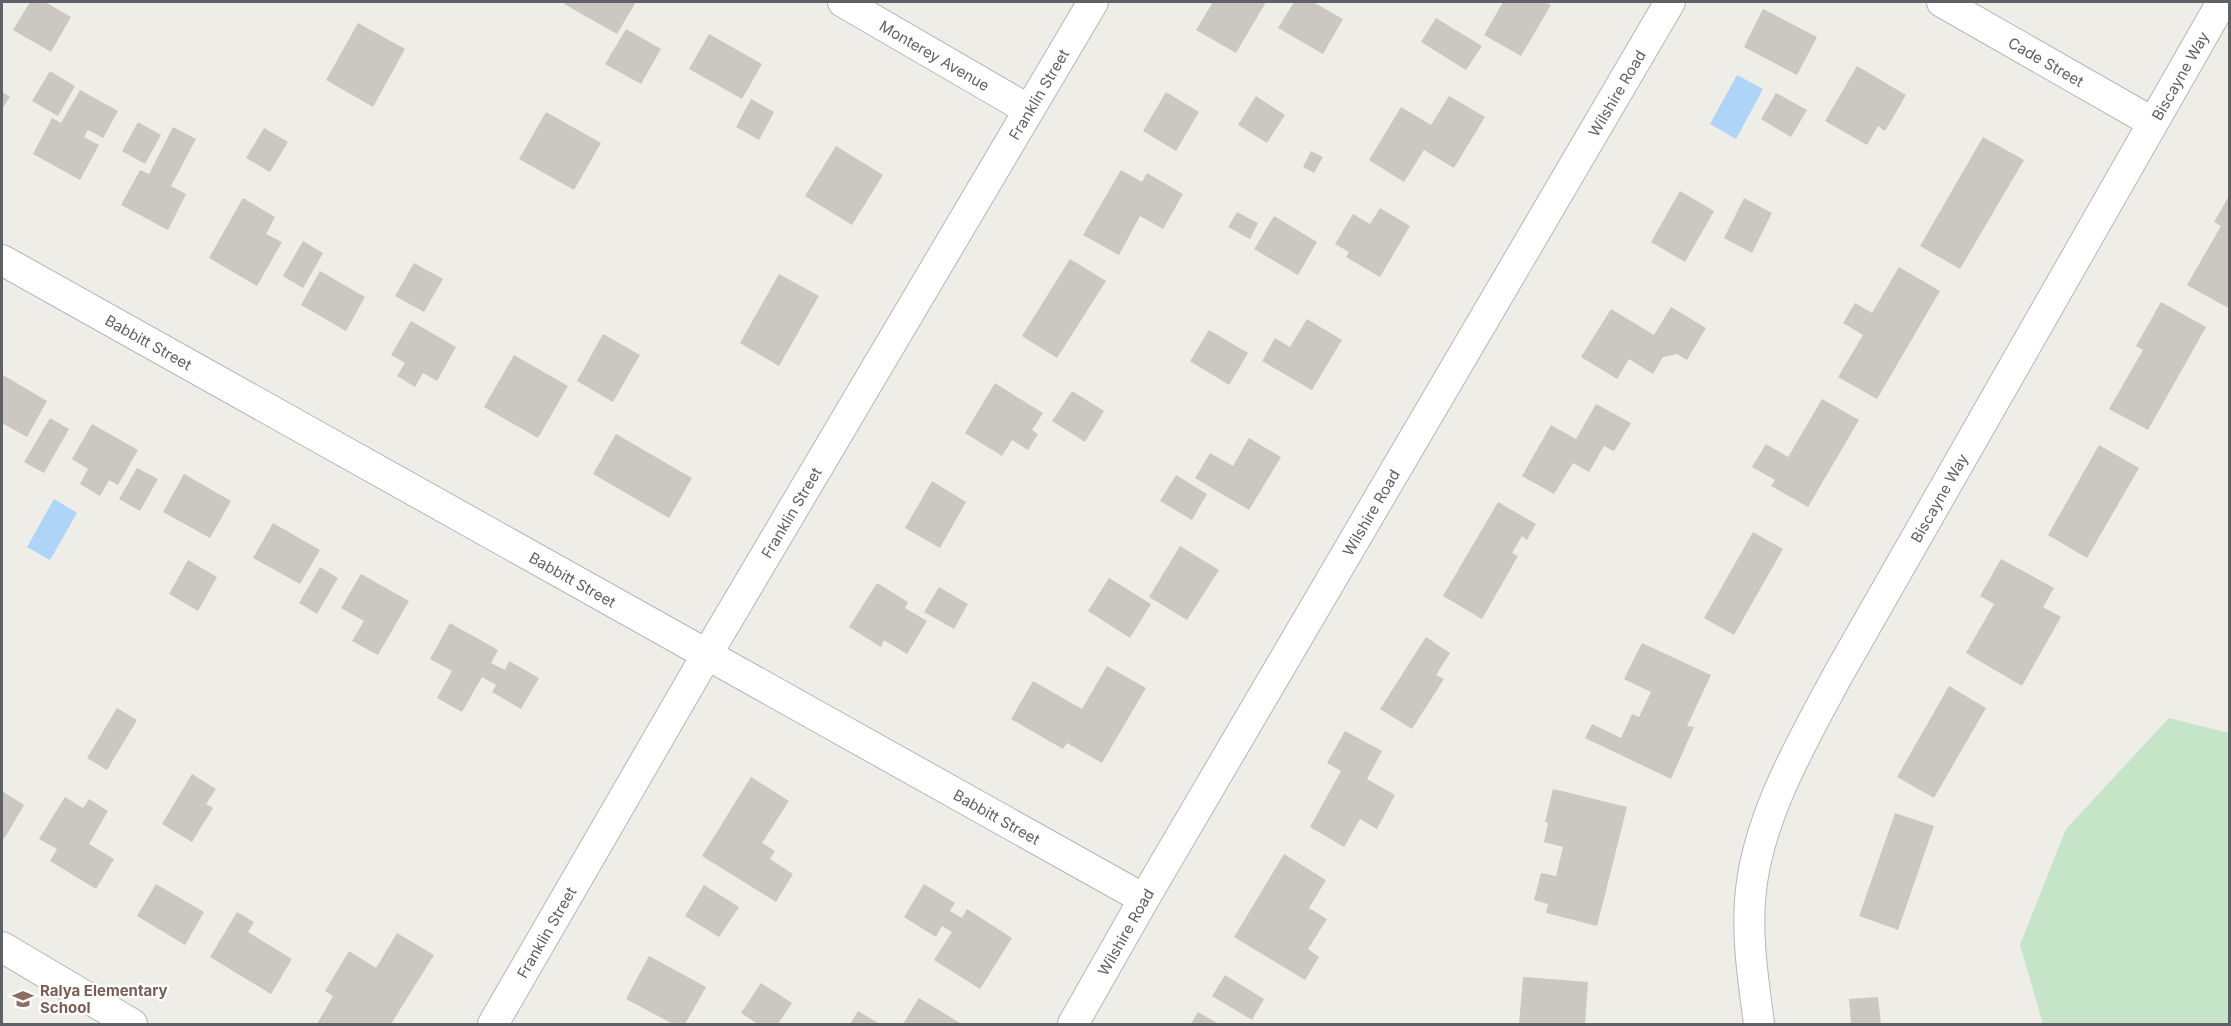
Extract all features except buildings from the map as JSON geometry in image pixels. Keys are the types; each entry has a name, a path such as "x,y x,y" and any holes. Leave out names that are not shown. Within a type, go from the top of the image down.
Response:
{"street":[{"name":"Monterey Avenue","path":"843,2 1029,110"},
{"name":"Franklin Street","path":"494,1024 706,656 1093,2"},
{"name":"Wilshire Road","path":"1073,1024 1670,2"},
{"name":"Cade Street","path":"1942,2 2152,122"},
{"name":"Biscayne Way","path":"1759,1024 1750,950 1750,901 1761,840 1773,806 1813,721 1839,673 2222,2"},
{"name":"Babbitt Street","path":"2,260 706,656 1144,899"},
{"path":"2,947 132,1024"}],"green space":[{"path":"2169,718 2229,733 2229,1024 2043,1024 2020,945 2066,829"}],"water":[{"path":"1737,75 1763,89 1736,139 1710,124"},
{"path":"54,499 77,513 50,560 27,547"}],"place":[{"name":"Ralya Elementary School","path":"23,999"}]}
